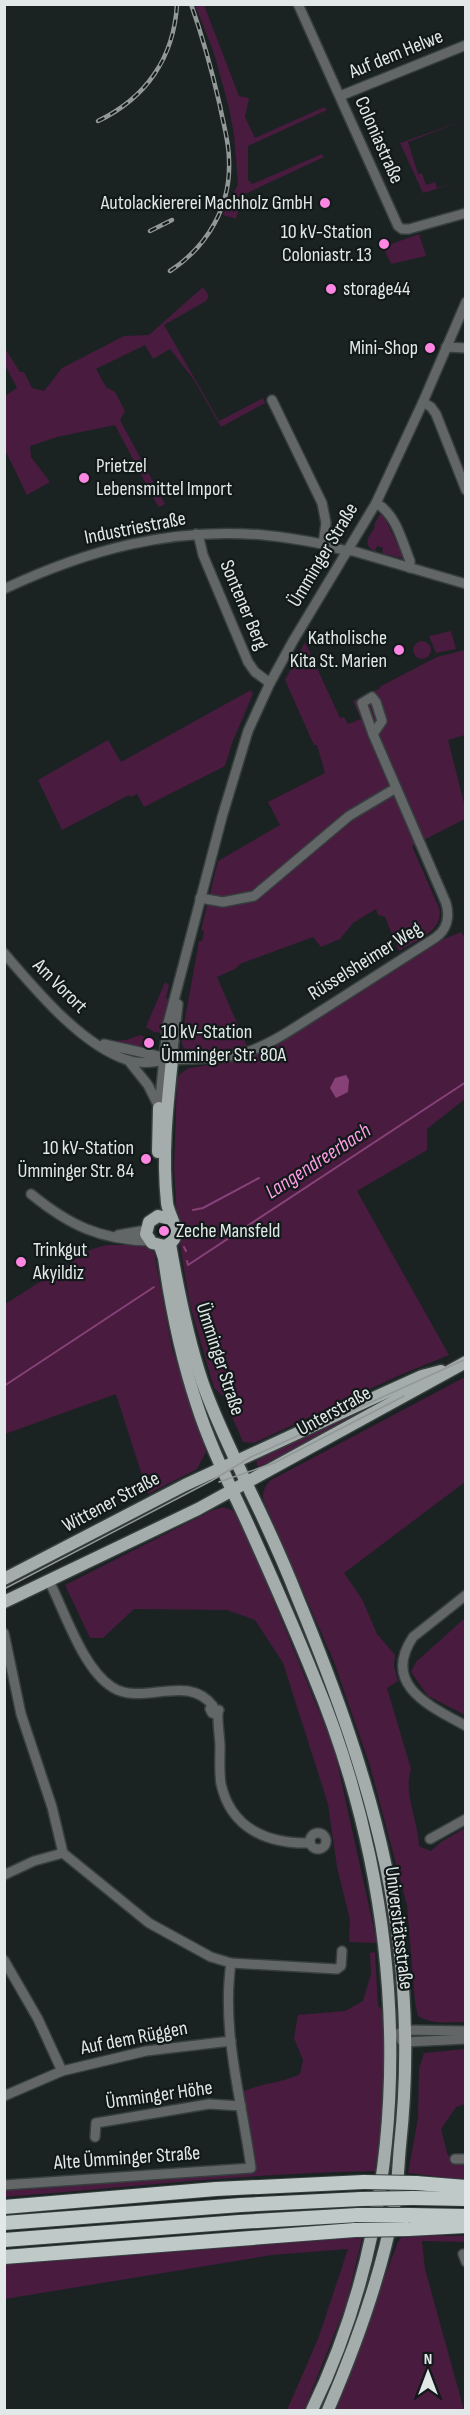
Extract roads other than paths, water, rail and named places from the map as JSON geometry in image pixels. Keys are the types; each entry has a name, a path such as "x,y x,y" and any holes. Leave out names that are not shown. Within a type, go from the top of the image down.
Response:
{"highway":[{"path":"4,2207 216,2189 364,2182 465,2187"},
{"path":"4,2223 241,2205 361,2199 465,2199"},
{"path":"4,2240 358,2215 465,2226"},
{"path":"4,2257 355,2230 465,2216"}],"main road":[{"name":"Ümminger Straße","path":"164,1217 167,1204 166,1060"},
{"name":"Ümminger Straße","path":"156,1240 174,1239 177,1230 164,1217 159,1108"},
{"path":"156,1240 149,1222 164,1217"},
{"name":"Ümminger Straße","path":"156,1240 181,1300 202,1380 246,1482"},
{"name":"Ümminger Straße","path":"156,1240 164,1258 184,1362 198,1408 221,1468"},
{"name":"Unterstraße","path":"236,1461 422,1376 461,1364"},
{"name":"Unterstraße","path":"232,1490 461,1364"},
{"name":"Wittener Straße","path":"4,1579 236,1461"},
{"name":"Universitätsstraße","path":"221,1468 319,1688 343,1753 370,1856 381,1920 388,1989 390,2037 388,2117 377,2208 355,2298 337,2352 312,2410"},
{"name":"Universitätsstraße","path":"246,1482 298,1597 328,1671 368,1791 385,1853 404,1978 406,2036 404,2117 394,2206 370,2301 352,2355 328,2410"},
{"path":"4,1602 198,1509 232,1490"}],"street":[{"name":"Coloniastraße","path":"298,4 398,226 402,229 409,229 465,213"},
{"name":"Auf dem Helwe","path":"340,96 465,45"},
{"name":"Ümminger Straße","path":"159,1108 178,989 200,898 242,746 270,683 376,503 423,402 465,302"},
{"path":"447,347 465,348"},
{"path":"272,400 322,504 326,523 323,544"},
{"path":"423,402 436,414 465,490"},
{"path":"376,503 387,510 394,522 410,561 410,568"},
{"name":"Industriestraße","path":"4,589 44,571 104,550 141,541 196,534 245,534 323,544 465,584"},
{"name":"Sontener Berg","path":"196,534 248,662 255,672 270,683"},
{"name":"Rüsselsheimer Weg","path":"166,1060 214,1058 261,1047 443,931 447,922 448,909 374,734"},
{"path":"200,898 224,902 254,896 349,816 396,788"},
{"name":"Am Vorort","path":"4,953 35,989 93,1040 128,1060 153,1064 166,1060"},
{"name":"Am Vorort","path":"93,1040 166,1060"},
{"name":"Am Vorort","path":"128,1060 148,1085 159,1108"},
{"path":"31,1194 77,1226 110,1236 156,1240"},
{"path":"49,1581 86,1656 102,1679 112,1687 121,1692 130,1693 186,1691 197,1693 215,1710 220,1732 221,1781 231,1809 240,1821 255,1832 273,1840 310,1843"},
{"path":"465,1594 413,1637 407,1645 402,1665 406,1681 418,1698 465,1726"},
{"path":"4,1633 21,1714 44,1781 63,1852 124,1905 149,1923 211,1957 231,1963 337,1969 340,1966 342,1950"},
{"path":"430,1839 465,1820"},
{"path":"4,1875 34,1861 63,1852"},
{"name":"Auf dem Rüggen","path":"4,1960 38,2019 62,2071 131,2054 231,2041"},
{"path":"231,1963 228,1999 231,2041 241,2106"},
{"path":"390,2037 465,2031"},
{"path":"406,2036 465,2040"},
{"path":"4,2096 62,2071"},
{"name":"Ümminger Höhe","path":"95,2137 96,2123 209,2104 241,2106"},
{"name":"Alte Ümminger Straße","path":"4,2186 251,2168 241,2106"}],"waterway":[{"name":"Langendreerbach","path":"187,1261 188,1265 466,1082"},
{"path":"193,1210 203,1208 259,1178"},
{"path":"184,1247 186,1251"},
{"name":"Langendreerbach","path":"4,1386 154,1287"}],"tram line":[{"path":"4,1589 211,1481 251,1457 466,1359"},
{"path":"219,1482 274,1463 404,1396"}],"railway":[{"path":"98,121 130,101 154,74 170,42 177,4"},
{"path":"170,271 196,250 206,237 221,209 229,177 228,146 220,106 191,4"},
{"path":"150,231 172,220"}],"place":[{"name":"Autolackiererei Machholz GmbH","path":"325,203"},
{"name":"10 kV-Station Coloniastr. 13","path":"384,244"},
{"name":"storage44","path":"331,289"},
{"name":"Mini-Shop","path":"430,348"},
{"name":"Prietzel Lebensmittel Import","path":"84,478"},
{"name":"Katholische Kita St. Marien","path":"399,650"},
{"name":"10 kV-Station Ümminger Str. 80A","path":"149,1043"},
{"name":"10 kV-Station Ümminger Str. 84","path":"146,1159"},
{"name":"Zeche Mansfeld","path":"164,1231"},
{"name":"Trinkgut Akyildiz","path":"21,1262"}]}
